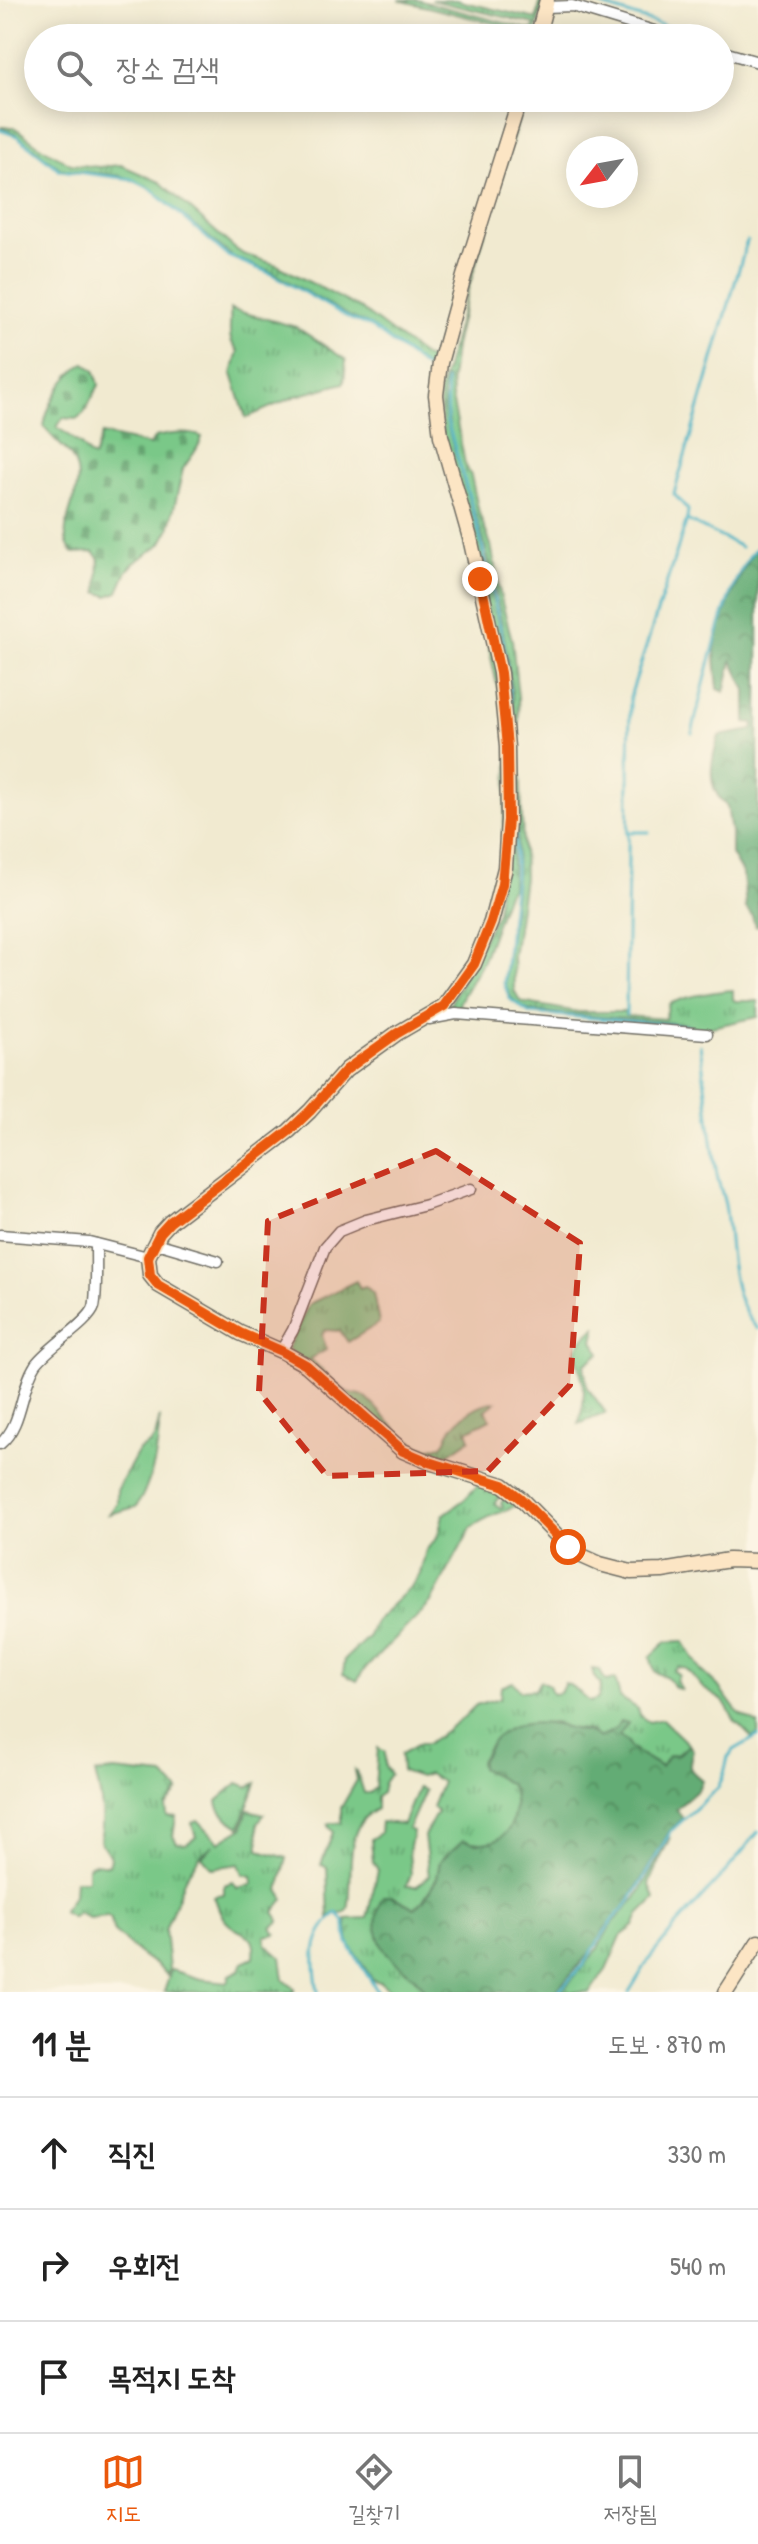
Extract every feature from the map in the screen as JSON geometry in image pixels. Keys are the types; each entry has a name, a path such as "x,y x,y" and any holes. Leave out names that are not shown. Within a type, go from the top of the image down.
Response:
{"street":[{"path":"541,24 547,4 572,6 631,24"},
{"path":"734,55 758,62"},
{"path":"516,112 464,276 440,363 436,395 441,436 470,538 500,673 507,747 508,820 505,868 491,922 474,964 444,1006 396,1034 346,1070 289,1131 170,1222 150,1251 150,1275 158,1285 240,1333 306,1365 403,1451 503,1485 568,1547 582,1556 631,1572 662,1571 729,1560 758,1561"},
{"path":"423,1020 456,1014 707,1034"},
{"path":"281,1351 293,1330 325,1247 339,1231 471,1189"},
{"path":"0,1235 150,1251 163,1245 218,1261"},
{"path":"0,1444 6,1439 17,1416 35,1365 57,1341 89,1315 95,1305 96,1244"},
{"path":"726,1992 758,1942"}],"highlighted area":[{"path":"436,1151 580,1243 570,1385 488,1471 327,1476 259,1392 268,1221"}],"green space":[{"path":"399,0 417,0 509,24 496,24"},
{"path":"431,0 455,0 536,19 541,0 544,0 538,24 535,24"},
{"path":"521,112 465,300 451,380 465,464 491,545 512,640 518,698 524,878 513,957 514,990 520,1001 526,1003 578,1012 625,1012 625,1016 665,1019 669,1004 700,994 733,990 735,1001 758,1001 758,1017 698,1030 685,1024 531,1011 517,1004 508,993 505,983 515,888 518,815 512,696 491,571 451,435 446,396 448,379 445,378 446,421 478,533 502,642 514,747 512,888 507,893 483,960 460,1001 462,1011 448,1008 497,912 510,745 443,434 439,393 497,183"},
{"path":"0,127 14,127 71,164 99,167 121,165 160,182 243,254 277,265 361,309 434,361 435,373 370,325 273,273 233,257 147,186 121,176 61,169 16,134"},
{"path":"230,309 296,327 346,360 344,383 296,396 246,418 232,374 238,351 230,336"},
{"path":"85,363 94,370 99,385 84,413 76,419 63,418 57,427 89,455 94,457 102,434 150,445 155,437 166,435 202,437 183,469 169,530 161,544 134,563 118,592 108,596 98,592 99,558 94,552 73,553 67,544 67,524 76,491 77,470 67,451 44,426 58,390"},
{"path":"758,548 758,926 755,926 746,908 743,875 731,854 727,806 715,791 712,773 719,736 753,730 754,723 746,722 746,690 732,660 725,692 718,689 715,652 731,597"},
{"path":"356,1281 360,1288 365,1286 373,1293 379,1323 348,1342 340,1331 325,1330 322,1334 326,1350 310,1359 342,1389 365,1397 399,1432 420,1446 440,1446 470,1411 496,1402 486,1410 490,1419 467,1431 470,1439 444,1457 456,1461 450,1465 409,1451 287,1349 309,1304"},
{"path":"596,1327 593,1341 600,1353 584,1365 587,1387 606,1413 579,1424 584,1395 577,1350"},
{"path":"160,1417 154,1464 142,1496 136,1507 109,1514 117,1503 117,1490 139,1450 155,1438"},
{"path":"481,1482 504,1492 494,1503 501,1508 508,1494 520,1503 471,1528 431,1602 363,1671 357,1681 343,1674 345,1659 369,1636 375,1621 412,1586 420,1574 426,1550 437,1538 443,1515"},
{"path":"683,1641 701,1670 718,1686 738,1713 758,1724 758,1734 752,1738 735,1721 723,1701 703,1688 687,1669 679,1667 674,1671 679,1675 676,1681 681,1689 655,1672 650,1657 666,1642"},
{"path":"592,1669 599,1670 606,1681 615,1679 620,1697 638,1709 640,1716 649,1722 662,1719 689,1745 662,1767 630,1748 628,1742 619,1736 620,1721 617,1728 599,1738 591,1731 554,1723 533,1725 489,1746 480,1761 481,1768 511,1785 514,1799 512,1823 500,1839 478,1844 463,1841 440,1861 437,1878 415,1908 392,1896 383,1896 381,1930 384,1948 427,1992 392,1992 373,1980 349,1944 346,1919 367,1918 378,1870 373,1862 371,1839 380,1833 381,1822 403,1824 418,1787 425,1791 408,1829 413,1831 409,1852 411,1875 406,1886 417,1886 429,1876 424,1836 437,1812 432,1807 442,1782 428,1774 420,1777 402,1771 401,1754 419,1744 427,1744 476,1705 500,1698 501,1687 513,1682 520,1691 535,1690 540,1681 549,1685 552,1694 560,1693 565,1683 590,1702 598,1699 601,1684 594,1677"},
{"path":"620,1721 628,1723 619,1736 628,1742 630,1748 661,1767 668,1756 679,1754 689,1745 693,1750 690,1767 702,1780 698,1790 676,1809 683,1818 669,1832 627,1904 555,1992 427,1992 382,1947 376,1922 379,1904 383,1896 392,1896 415,1908 437,1879 440,1861 463,1840 490,1842 507,1831 514,1811 511,1785 481,1768 482,1760 494,1740 512,1728 534,1723 589,1732 599,1738 617,1728"},
{"path":"378,1748 385,1752 385,1767 390,1774 382,1793 377,1796 377,1809 365,1817 353,1840 348,1910 329,1918 327,1867 321,1865 333,1832 328,1826 329,1823 341,1823 341,1808 357,1780 355,1770 364,1793 375,1788"},
{"path":"114,1771 164,1776 179,1791 166,1806 167,1816 176,1817 173,1836 177,1843 186,1844 196,1837 192,1823 198,1820 219,1842 242,1828 248,1810 264,1814 258,1824 259,1850 287,1858 279,1890 284,1899 274,1912 280,1921 272,1927 276,1934 265,1936 266,1944 281,1957 284,1980 294,1988 294,1992 164,1992 171,1970 201,1979 228,1982 230,1975 240,1970 243,1962 254,1957 253,1941 225,1920 214,1896 224,1894 224,1885 233,1882 237,1888 253,1884 252,1876 243,1874 239,1864 212,1868 202,1857 213,1845 200,1856 185,1878 165,1930 167,1975 114,1932 111,1919 107,1916 89,1918 78,1913 72,1917 62,1912 74,1895 75,1880 88,1880 88,1866 95,1863 109,1865 111,1858 100,1841 102,1807 95,1773"},
{"path":"238,1783 248,1787 256,1783 240,1827 222,1813 217,1801"},
{"path":"670,1837 649,1883 655,1899 639,1915 634,1926 621,1936 606,1970 589,1992 561,1992 597,1950 612,1923 636,1898"}],"waterway":[{"path":"585,0 659,24"},
{"path":"734,47 758,54"},
{"path":"0,130 17,136 60,170 131,179 151,189 228,256 272,274 351,319 370,326 434,374"},
{"path":"626,1015 630,697 687,519 688,510 674,494 747,241"},
{"path":"446,380 447,421 479,532 503,640 516,747 515,877 504,983 510,999 530,1013 694,1029"},
{"path":"687,520 741,547"},
{"path":"692,733 726,606 746,561 758,547"},
{"path":"627,832 649,832"},
{"path":"700,1045 732,1271 741,1303 758,1329"},
{"path":"558,1992 583,1965 613,1919 629,1903 671,1831 718,1788 728,1757 758,1736"},
{"path":"629,1992 650,1958 758,1832"},
{"path":"318,1992 315,1950 322,1931 336,1913 344,1922 350,1946 378,1992"}],"route":[{"path":"480,579 500,673 507,747 508,820 505,868 498,901 474,964 444,1006 396,1034 346,1070 289,1131 170,1222 152,1245 148,1266 150,1275 158,1285 240,1333 306,1365 403,1451 503,1485 568,1547"}]}
